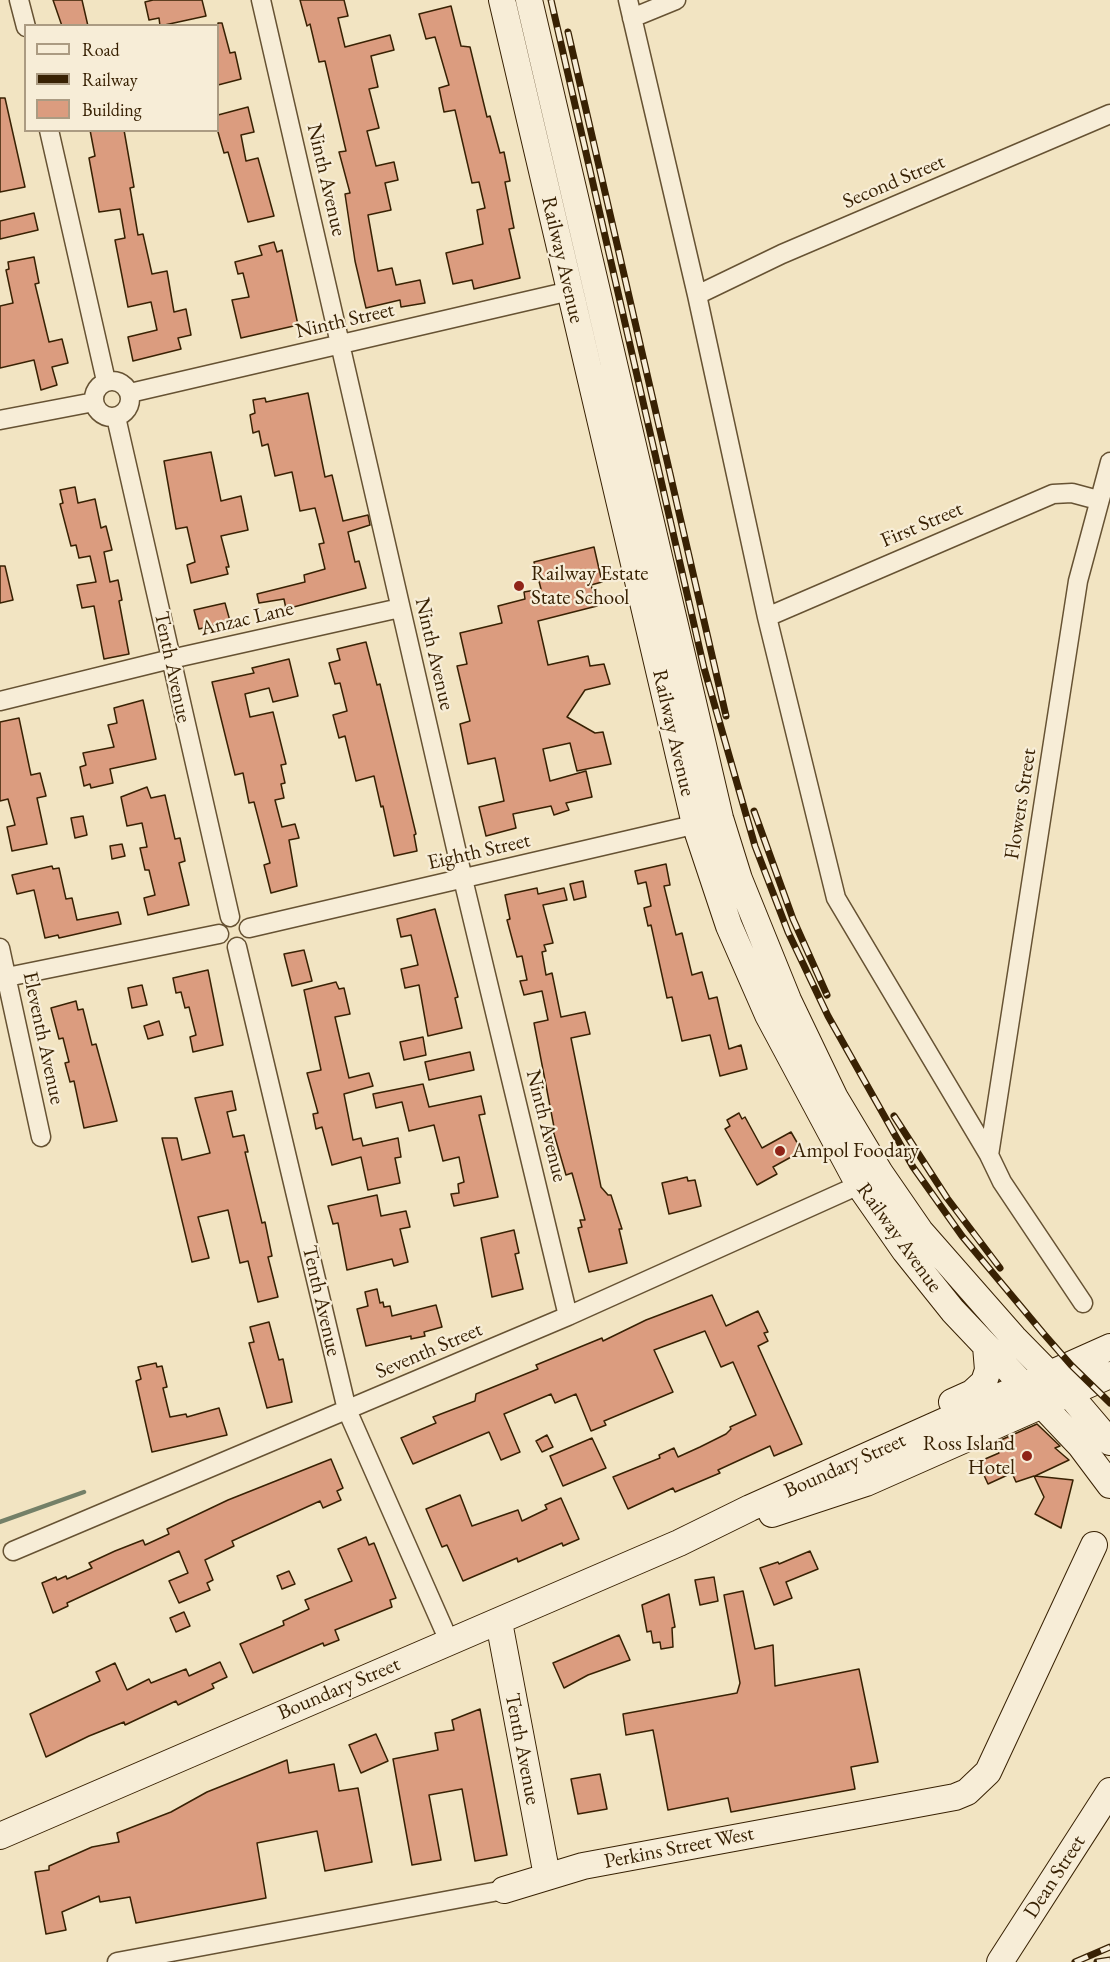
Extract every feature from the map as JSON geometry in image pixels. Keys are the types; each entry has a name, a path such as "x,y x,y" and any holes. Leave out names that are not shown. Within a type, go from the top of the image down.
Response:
{"main road":[{"name":"Railway Avenue","path":"502,0 695,824 729,926 768,1015 859,1185 905,1251 953,1311 1024,1387"},
{"name":"Railway Avenue","path":"529,0 720,818 739,879 788,1000 836,1098 880,1173 927,1239 1014,1338 1050,1374"},
{"path":"844,1466 905,1422 980,1388 988,1370 986,1347"},
{"name":"Boundary Street","path":"0,1836 679,1543 1110,1347"},
{"path":"1050,1374 1110,1442"},
{"name":"Boundary Street","path":"679,1543 866,1483 1110,1375"},
{"path":"1024,1387 1080,1446 1110,1485"},
{"path":"1110,1406 1105,1420 1110,1434"},
{"name":"Perkins Street West","path":"504,1890 583,1866 955,1797 967,1792 988,1772 1094,1545"},
{"name":"Tenth Avenue","path":"498,1622 547,1876"},
{"name":"Dean Street","path":"1014,1956 1110,1791"},
{"name":"Dean Street","path":"1014,1956 1110,1823"}],"street":[{"path":"20,0 25,24"},
{"name":"Ninth Avenue","path":"261,0 463,879 568,1316"},
{"path":"628,0 697,295 767,617 836,898 989,1155 1002,1182 1083,1303"},
{"path":"633,18 676,0"},
{"name":"Second Street","path":"697,295 782,254 1110,114"},
{"path":"49,132 106,381"},
{"name":"Ninth Street","path":"130,393 570,291"},
{"path":"106,381 121,382 130,393 131,399 127,411 116,417 99,412 94,402 96,389 106,381"},
{"path":"0,420 94,402"},
{"name":"Tenth Avenue","path":"116,417 230,917"},
{"name":"Flowers Street","path":"989,1155 1078,581 1110,462"},
{"name":"First Street","path":"767,617 1053,494 1072,493 1098,500"},
{"name":"Anzac Lane","path":"0,701 171,659 400,608"},
{"name":"Eighth Street","path":"249,928 720,818"},
{"path":"230,917 244,920 249,928 246,942 237,946 225,944 219,934 223,922 230,917"},
{"path":"7,977 219,934"},
{"name":"Tenth Avenue","path":"237,946 347,1410 449,1641"},
{"name":"Eleventh Avenue","path":"0,948 41,1137"},
{"name":"Seventh Street","path":"14,1551 136,1497 568,1316 859,1185"},
{"name":"Perkins Street West","path":"117,1962 504,1890"}],"building":[{"path":"53,0 82,0 88,24 61,24"},
{"path":"202,0 206,16 160,24 159,18 149,20 145,2"},
{"path":"300,0 344,0 348,16 338,18 345,47 390,35 394,50 371,56 378,87 369,89 379,128 367,131 376,166 394,162 398,180 385,183 391,210 368,215 378,271 392,268 396,285 420,280 425,303 401,307 400,300 366,308 355,261 345,194 350,193 339,152 346,151 325,61 319,62 310,24 307,26"},
{"path":"451,6 461,46 470,47 487,117 490,116 500,153 504,152 510,181 505,182 514,228 509,229 520,278 474,289 472,280 453,284 446,253 483,244 477,210 485,208 479,182 472,183 455,110 444,112 439,88 449,85 435,37 426,39 419,14"},
{"path":"222,23 230,53 235,52 241,79 219,85 219,24"},
{"path":"0,98 5,98 25,187 0,192"},
{"path":"248,107 254,132 241,135 246,161 258,158 274,216 248,222 228,152 224,153 218,132 219,115"},
{"path":"90,132 124,132 134,187 130,188 138,235 143,234 152,274 167,271 174,312 186,309 191,335 178,338 181,349 133,361 128,337 157,330 151,302 128,307 115,240 125,238 120,209 99,212 89,158 95,156"},
{"path":"34,213 38,230 0,239 0,221"},
{"path":"274,242 277,252 282,250 298,325 241,338 232,300 249,297 243,273 238,274 235,262 262,255 259,246"},
{"path":"34,257 39,283 35,284 49,342 62,339 68,363 52,367 57,385 41,390 34,360 0,368 0,306 13,303 6,270 9,269 8,262"},
{"path":"308,393 325,477 332,475 343,521 368,515 370,525 348,532 355,562 359,561 366,588 286,609 284,599 259,603 257,594 305,582 304,575 325,569 319,544 324,543 315,508 300,511 292,472 275,476 268,444 262,446 259,431 253,433 250,415 255,413 253,400 265,398 266,402"},
{"path":"211,452 221,501 241,496 248,530 221,536 229,567 226,567 228,574 191,583 187,565 195,562 187,527 176,529 164,461"},
{"path":"75,487 78,503 95,499 101,528 106,526 112,550 104,552 110,582 118,580 122,600 119,601 129,654 104,659 94,606 82,608 77,585 96,582 90,556 79,558 76,545 71,546 60,504 63,503 60,490"},
{"path":"594,547 602,582 591,585 597,606 538,621 548,665 588,656 590,666 604,664 610,684 585,690 567,717 595,733 603,732 611,764 577,771 570,743 543,749 550,781 586,771 592,797 566,803 569,810 554,815 551,806 513,814 516,828 486,836 479,807 504,801 495,758 468,764 460,724 470,721 457,666 467,664 460,633 502,623 498,606 525,599 524,592 541,589 534,562"},
{"path":"0,566 5,566 13,600 0,603"},
{"path":"225,603 230,621 199,629 194,610"},
{"path":"366,642 377,685 380,684 416,834 414,835 417,851 394,856 374,776 356,781 345,736 339,738 333,715 347,711 340,683 335,684 329,663 340,660 337,649"},
{"path":"289,659 298,696 273,702 269,688 245,694 250,717 273,712 286,764 281,765 285,783 281,784 284,798 275,800 282,827 295,824 299,838 289,840 297,886 271,893 264,865 270,863 254,802 249,803 243,773 235,775 212,682 254,673 252,668"},
{"path":"143,700 156,759 110,769 113,783 91,788 90,784 84,786 80,767 86,765 83,753 114,747 108,725 117,723 114,708"},
{"path":"19,718 31,775 40,773 46,796 37,798 47,844 12,851 7,827 15,825 8,799 0,801 0,722"},
{"path":"147,787 151,798 165,795 175,839 180,838 185,861 179,863 189,905 148,915 144,898 155,895 149,870 145,870 140,848 147,847 142,823 127,826 121,797"},
{"path":"83,816 87,835 75,838 71,818"},
{"path":"122,844 125,856 112,859 110,846"},
{"path":"666,864 670,885 664,886 676,935 682,933 692,975 702,972 709,999 717,997 729,1049 741,1045 747,1069 720,1076 710,1035 682,1041 672,997 667,998 651,925 648,926 644,908 651,906 646,882 638,884 635,871"},
{"path":"52,866 53,869 59,868 66,899 72,898 77,920 118,912 121,924 59,938 58,935 45,938 34,890 17,894 12,875"},
{"path":"583,881 586,897 574,900 570,884"},
{"path":"537,888 538,894 564,888 567,900 543,905 553,943 544,945 546,951 542,952 546,975 552,973 561,1017 585,1012 590,1034 571,1038 601,1187 608,1195 611,1195 622,1229 619,1229 627,1263 589,1272 578,1228 582,1227 580,1220 585,1220 572,1173 566,1175 552,1127 554,1127 534,1023 548,1020 542,991 524,995 520,981 527,980 522,956 517,957 507,920 510,919 505,895"},
{"path":"435,909 458,997 455,998 462,1028 428,1036 419,985 405,988 401,969 418,965 411,935 401,937 397,919"},
{"path":"304,950 312,981 292,986 284,954"},
{"path":"208,970 223,1045 193,1052 190,1037 196,1035 189,1007 185,1008 181,992 176,993 173,978"},
{"path":"336,982 339,989 344,988 350,1014 335,1017 349,1078 369,1073 373,1086 344,1094 353,1140 361,1138 363,1146 398,1138 401,1157 395,1158 400,1183 368,1190 361,1157 332,1165 322,1127 316,1129 313,1114 318,1113 307,1073 321,1070 304,990"},
{"path":"142,985 147,1005 132,1008 128,988"},
{"path":"76,1001 78,1010 83,1009 92,1045 96,1044 117,1121 84,1128 74,1081 70,1082 65,1063 69,1062 63,1038 59,1039 51,1008"},
{"path":"159,1021 163,1035 148,1039 144,1026"},
{"path":"423,1037 426,1055 404,1060 400,1042"},
{"path":"470,1052 474,1070 429,1080 425,1062"},
{"path":"423,1084 429,1107 481,1096 485,1114 479,1115 498,1197 454,1206 451,1194 459,1193 458,1184 464,1182 459,1157 443,1161 434,1125 409,1131 402,1102 376,1108 373,1094"},
{"path":"232,1091 236,1110 227,1112 233,1137 244,1135 248,1152 245,1152 262,1223 265,1222 272,1256 268,1257 278,1297 258,1302 248,1261 240,1263 228,1210 198,1217 209,1258 192,1262 162,1138 177,1138 182,1160 210,1153 195,1098"},
{"path":"739,1113 742,1119 745,1117 762,1148 791,1132 802,1151 773,1167 777,1174 757,1185 725,1129 730,1126 727,1120"},
{"path":"687,1177 688,1181 695,1180 701,1206 669,1214 662,1183"},
{"path":"377,1195 381,1216 406,1211 410,1227 400,1229 408,1262 394,1266 392,1259 347,1270 338,1223 333,1224 328,1206"},
{"path":"514,1230 519,1253 515,1254 523,1289 492,1297 481,1238"},
{"path":"377,1289 380,1303 383,1302 384,1307 390,1306 392,1316 436,1305 442,1327 424,1332 425,1336 411,1339 411,1336 366,1346 357,1309 368,1306 365,1292"},
{"path":"712,1295 726,1326 758,1311 768,1332 764,1333 768,1341 758,1346 802,1444 774,1456 770,1446 718,1470 720,1473 675,1492 673,1488 628,1509 613,1477 660,1458 659,1455 674,1448 678,1457 726,1434 731,1429 730,1427 756,1415 733,1362 721,1367 705,1331 654,1350 673,1392 604,1421 606,1425 591,1431 576,1394 555,1403 551,1394 504,1414 520,1452 501,1460 489,1432 413,1464 401,1438 436,1423 433,1417 475,1401 476,1394 538,1369 536,1365 602,1338 603,1341 646,1320"},
{"path":"269,1322 279,1360 283,1359 292,1402 267,1408 249,1343 254,1342 250,1327"},
{"path":"156,1363 157,1367 162,1366 167,1387 163,1388 170,1417 186,1414 187,1417 219,1408 227,1435 152,1452 136,1381 141,1379 138,1367"},
{"name":"Ross Island Hotel","path":"1037,1424 1060,1446 1055,1448 1069,1460 1035,1476 1073,1480 1061,1528 1035,1514 1044,1497 1034,1476 1016,1482 1012,1473 988,1484 978,1462 999,1453 994,1443"},
{"path":"547,1435 553,1447 542,1452 536,1441"},
{"path":"592,1438 606,1468 563,1486 550,1456"},
{"path":"331,1459 343,1488 337,1491 341,1500 323,1508 320,1501 232,1541 234,1546 205,1560 213,1580 207,1583 210,1590 179,1603 169,1581 188,1573 179,1551 67,1603 68,1606 53,1613 42,1583 56,1577 57,1580 66,1576 67,1579 92,1568 89,1563 115,1551 143,1540 145,1545 169,1534 167,1529 228,1500"},
{"path":"460,1495 472,1526 518,1510 522,1521 547,1509 545,1505 561,1498 579,1539 563,1546 562,1543 518,1562 517,1558 463,1581 447,1545 442,1547 426,1509"},
{"path":"366,1537 369,1545 374,1543 396,1598 390,1600 392,1607 335,1630 339,1640 324,1646 323,1643 253,1673 240,1644 284,1625 283,1621 309,1609 305,1600 352,1581 338,1549"},
{"path":"810,1551 818,1569 786,1582 792,1598 774,1605 760,1568 778,1562 779,1564"},
{"path":"289,1571 295,1584 282,1589 277,1576"},
{"path":"714,1577 718,1601 700,1605 695,1580"},
{"path":"743,1591 755,1649 773,1645 775,1686 859,1669 878,1762 851,1767 855,1789 731,1812 728,1798 668,1810 653,1730 626,1735 623,1714 737,1693 740,1683 724,1595"},
{"path":"669,1594 675,1627 672,1628 673,1647 661,1649 660,1642 653,1643 651,1631 647,1632 642,1605"},
{"path":"184,1612 190,1626 176,1632 170,1618"},
{"path":"619,1635 630,1660 588,1675 564,1688 553,1663"},
{"path":"220,1662 227,1677 212,1684 214,1688 178,1705 176,1701 125,1725 124,1722 89,1736 46,1757 30,1714 100,1681 96,1672 115,1663 127,1690 149,1679 151,1683 186,1669 189,1676"},
{"path":"480,1709 507,1855 475,1861 462,1789 429,1795 441,1860 412,1865 393,1759 438,1750 435,1733 454,1730 452,1720"},
{"path":"376,1734 388,1761 361,1773 349,1745"},
{"path":"287,1760 289,1773 334,1764 339,1791 358,1788 372,1862 325,1871 317,1831 257,1843 266,1898 136,1923 130,1897 100,1902 99,1896 62,1912 66,1930 46,1934 35,1872 49,1870 49,1866 92,1847 119,1842 117,1833 171,1812 207,1792"},
{"path":"600,1774 607,1809 578,1814 571,1779"}],"waterway":[{"path":"0,1522 84,1492"}],"railway":[{"path":"551,0 704,668 755,846 788,932 828,1016 913,1167 962,1236 1071,1365 1110,1403"},
{"path":"568,32 726,716"},
{"path":"754,811 793,919 827,995"},
{"path":"894,1116 947,1198 1000,1268"},
{"path":"1075,1962 1110,1947"},
{"path":"1097,1962 1110,1960"}],"place":[{"name":"Railway Estate State School","path":"519,586"},
{"name":"Ampol Foodary","path":"780,1151"},
{"name":"Ross Island Hotel","path":"1027,1456"}]}
